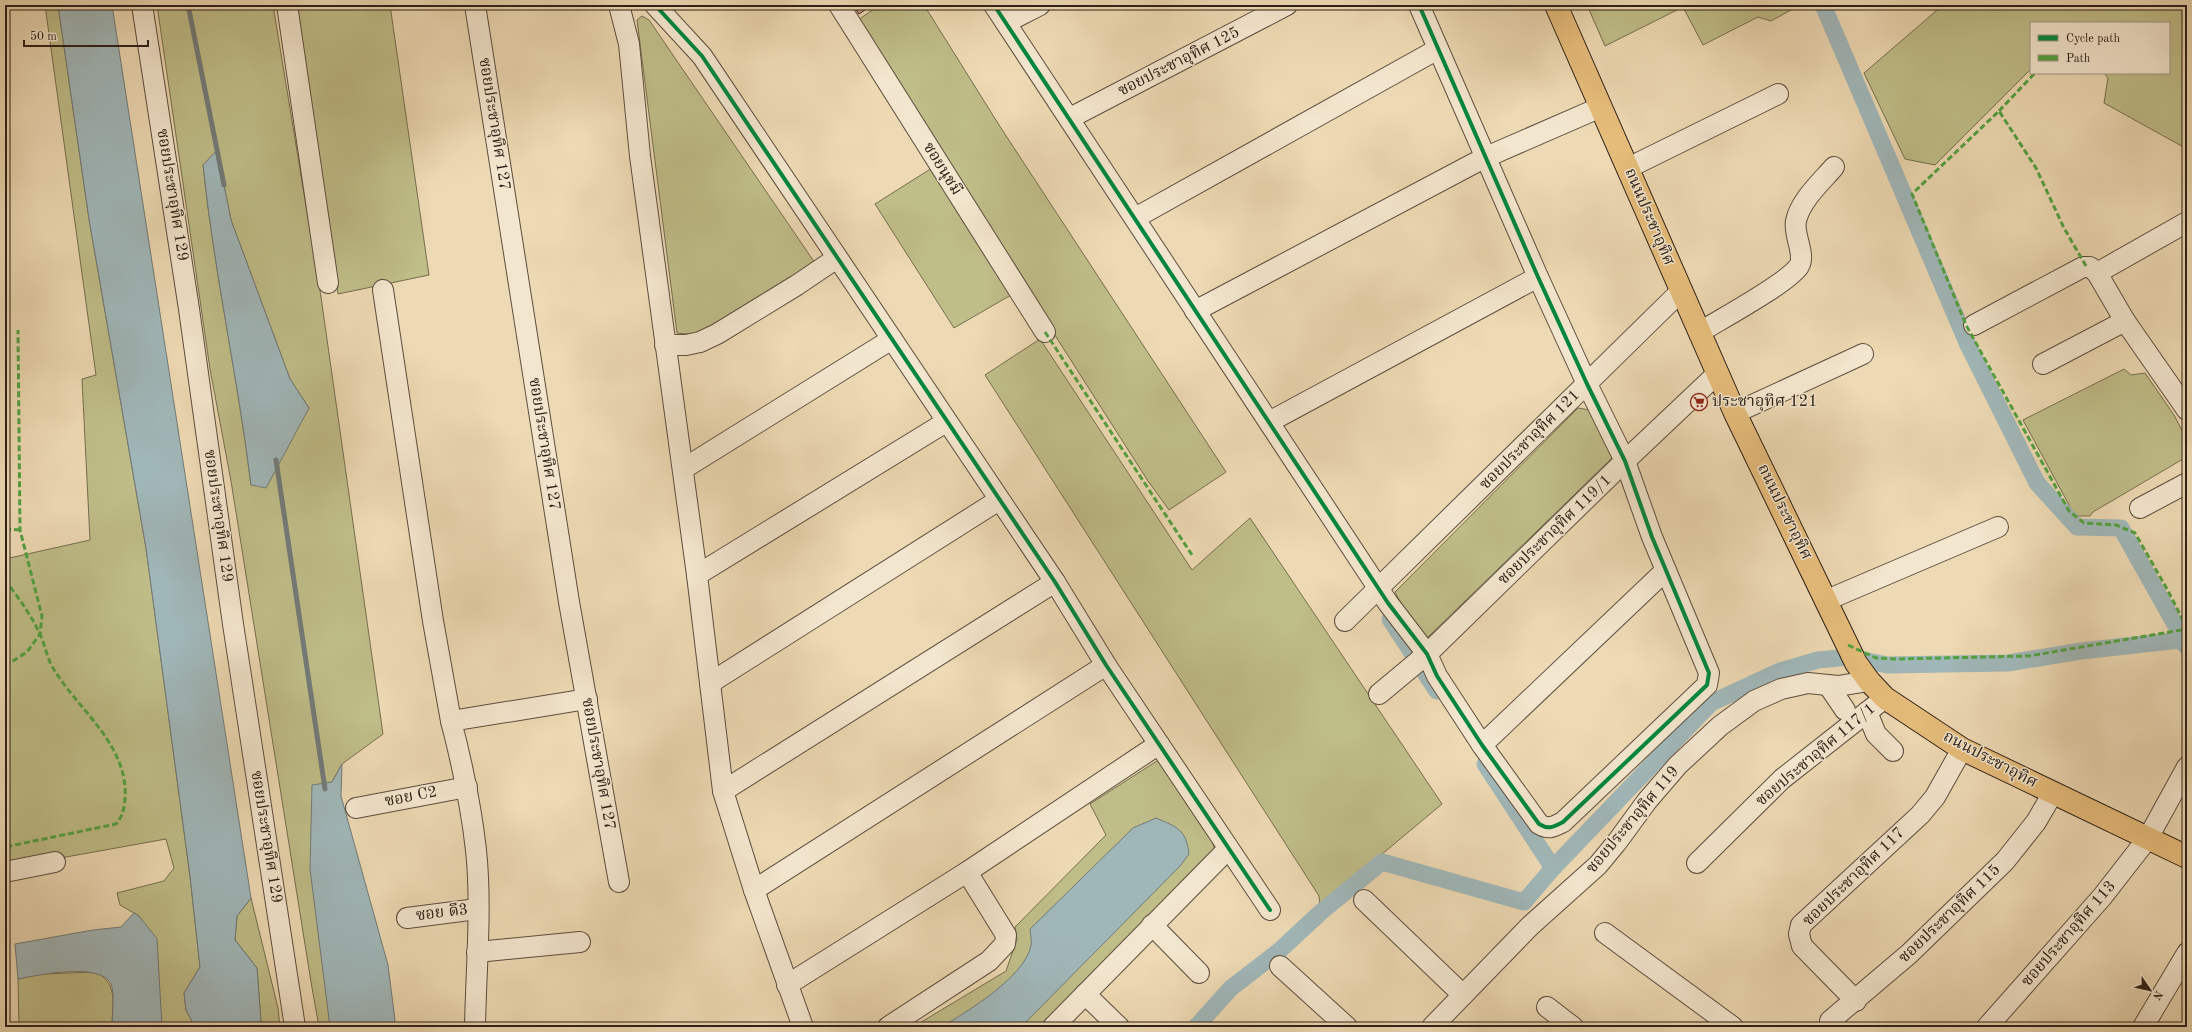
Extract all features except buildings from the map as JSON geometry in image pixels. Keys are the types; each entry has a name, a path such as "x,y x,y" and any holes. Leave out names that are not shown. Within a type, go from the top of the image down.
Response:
{"main road":[{"name":"ถนนประชาอุทิศ","path":"1556,5 1735,413 1853,657 1868,681 1885,698 1962,749 2187,857"}],"street":[{"name":"ซอยประชาอุทิศ 129","path":"142,5 189,309 233,624 295,1027"},
{"path":"287,5 328,283"},
{"name":"ซอยประชาอุทิศ 127","path":"475,5 567,594 619,882"},
{"path":"619,5 629,44 640,156 697,575 723,791 754,890 803,1027"},
{"path":"624,5 634,5"},
{"path":"656,5 702,56 946,422 1055,582 1106,665 1270,910"},
{"name":"ซอยนุชมี","path":"839,5 1045,332"},
{"path":"994,5 1007,22 1195,311 1379,588 1427,654 1437,676 1482,745 1539,824 1546,828 1553,828 1563,822 1707,685 1709,673 1665,571 1625,461 1586,384 1484,158 1419,5"},
{"path":"1007,22 1040,5"},
{"name":"ซอยประชาอุทิศ 125","path":"1070,118 1287,5"},
{"path":"1135,218 1438,49"},
{"path":"1628,168 1778,94"},
{"path":"1195,311 1484,158 1601,107"},
{"path":"1700,332 1782,281 1799,265 1801,258 1795,234 1799,209 1834,166"},
{"path":"2097,273 2187,222"},
{"path":"665,345 686,345 700,342 717,334 797,285 837,258"},
{"path":"1974,325 2083,267 2090,267 2097,273 2124,321 2187,410"},
{"path":"1269,422 1538,277"},
{"path":"383,290 434,621 451,721 467,787 476,850 477,952 475,1027"},
{"name":"ซอยประชาอุทิศ 121","path":"1345,621 1681,291"},
{"path":"2044,364 2124,321"},
{"path":"683,469 892,339"},
{"path":"1735,413 1863,354"},
{"name":"ซอยประชาอุทิศ 119/1","path":"1379,694 1427,654 1625,461 1718,373"},
{"path":"697,575 946,422"},
{"path":"2140,508 2187,483"},
{"path":"710,683 999,500"},
{"path":"1826,600 1998,527"},
{"path":"1482,745 1665,571"},
{"path":"723,791 1055,582"},
{"path":"754,890 1106,665"},
{"name":"ซอยประชาอุทิศ 119","path":"1432,1027 1530,926 1598,866 1647,801 1678,765 1720,726 1754,701 1781,689 1808,683 1838,686 1868,681"},
{"path":"1828,685 1846,710"},
{"name":"ซอยประชาอุทิศ 117/1","path":"1697,863 1782,779 1885,698"},
{"path":"451,721 587,699"},
{"path":"1867,712 1876,734 1892,751"},
{"path":"787,985 966,872 1158,744"},
{"name":"ซอยประชาอุทิศ 117","path":"1856,1001 1802,946 1799,934 1801,925 1920,814 1935,797 1962,749"},
{"name":"ซอยประชาอุทิศ 113","path":"1987,1027 2102,897 2148,838 2187,767"},
{"name":"ซอย C2","path":"356,808 467,787"},
{"name":"ซอยประชาอุทิศ 115","path":"1830,1021 1856,1001 1909,954 2005,861 2036,822 2053,793"},
{"path":"1053,1027 1228,849"},
{"path":"5,872 55,862"},
{"path":"888,1027 989,961 1005,944 1006,935 966,872"},
{"path":"1364,900 1463,995"},
{"name":"ซอย ดี3","path":"407,918 477,909"},
{"path":"1152,925 1199,973"},
{"path":"1605,933 1733,1027"},
{"path":"477,952 580,942"},
{"path":"2143,1027 2187,953"},
{"path":"1280,966 1347,1027"},
{"path":"1085,994 1119,1027"},
{"path":"1547,1007 1573,1027"}],"shaded area":[{"path":"45,5 58,5 89,219 146,548 190,876 200,967 184,993 186,1010 195,1027 162,1027 160,1008 139,916 120,905 117,893 164,881 174,868 166,839 5,868 5,559 90,540 82,379 96,375"},
{"path":"157,5 273,5 321,297 383,734 342,764 332,782 330,1027 319,1027 231,481 210,369","holes":["217,151 231,220 290,379 309,408 251,485 240,405 213,245 203,165"]},
{"path":"292,5 390,5 429,275 338,294"},
{"path":"880,5 924,5 999,125 1226,472 1169,510 1148,481 855,22"},
{"path":"1587,5 1800,5 1771,21 1758,17 1703,45 1683,7 1605,46"},
{"path":"1943,5 2187,5 2187,149 2104,103 2108,78 2105,74 2170,74 2170,22 2030,22 2030,70 1935,165 1905,159 1864,73"},
{"path":"642,16 649,20 815,263 697,335 677,333 637,20"},
{"path":"932,168 1011,295 954,328 875,204"},
{"path":"1040,339 1192,570 1250,518 1442,804 1320,906 1319,896 985,375"},
{"path":"2124,369 2131,375 2145,373 2174,415 2187,440 2183,459 2093,512 2090,516 2075,516 2023,420"},
{"path":"1578,408 1590,410 1612,458 1426,639 1413,626 1395,592"},
{"path":"1163,757 1210,835 1215,850 1044,1027 913,1027 1006,971 1017,939 1015,927 1106,835 1090,804"},
{"path":"251,898 278,1008 280,1027 259,1027 261,1022 257,968 235,940 237,916"},
{"path":"96,972 108,983 113,995 112,1027 19,1027 18,979 41,974"}],"water":[{"path":"58,5 112,5 251,898 237,916 235,940 257,968 261,1022 259,1027 195,1027 186,1010 184,993 200,967 190,876 146,548 89,219"},
{"path":"217,150 231,220 290,379 309,408 266,488 251,485 240,405 213,245 203,165"},
{"path":"342,764 341,796 388,965 395,1020 393,1027 330,1027 310,869 312,785 332,782"},
{"path":"1156,818 1170,824 1183,834 1186,839 1189,854 1180,866 1021,1027 941,1027 980,1003 1007,981 1027,957 1031,945 1030,929 1133,828"},
{"path":"134,913 139,916 157,939 162,1027 112,1027 113,998 111,984 105,977 95,973 54,973 18,979 15,944 93,930 121,927"}],"waterway":[{"path":"188,5 224,185"},
{"path":"1823,5 1968,345 2037,483 2077,527 2121,528 2180,633 2180,640 2187,647"},
{"path":"276,460 325,789"},
{"path":"1390,619 1437,691"},
{"path":"1196,1027 1231,988 1279,951 1321,912 1382,862 1524,902 1553,868 1711,703 1780,671 1818,660 1849,657 1887,665 2008,663 2081,651 2180,640"},
{"path":"1485,764 1553,868"}],"marked path":[{"path":"1999,111 2034,74"},
{"path":"2086,266 2064,228 2036,168 1999,111 1912,194 1966,325 2069,511 2084,523 2116,525 2135,533 2187,628"},
{"path":"5,666 27,652 40,634 42,616 20,530 18,330"},
{"path":"1045,332 1192,555"},
{"path":"5,529 20,530"},
{"path":"5,580 24,606 36,627 42,638 53,668 111,745 119,762 124,780 125,799 123,812 116,824 5,847"},
{"path":"1848,645 1876,658 1897,659 2029,656 2187,629"}],"cycle path":[{"path":"655,5 702,56 1055,582 1106,665 1270,910"},
{"path":"994,5 1388,603 1427,654 1437,676 1482,745 1539,824 1546,827 1551,827 1563,822 1707,685 1709,673 1652,537 1625,461 1587,384 1538,277 1419,5"}],"place":[{"name":"ประชาอุทิศ 121","path":"1699,402"}]}
